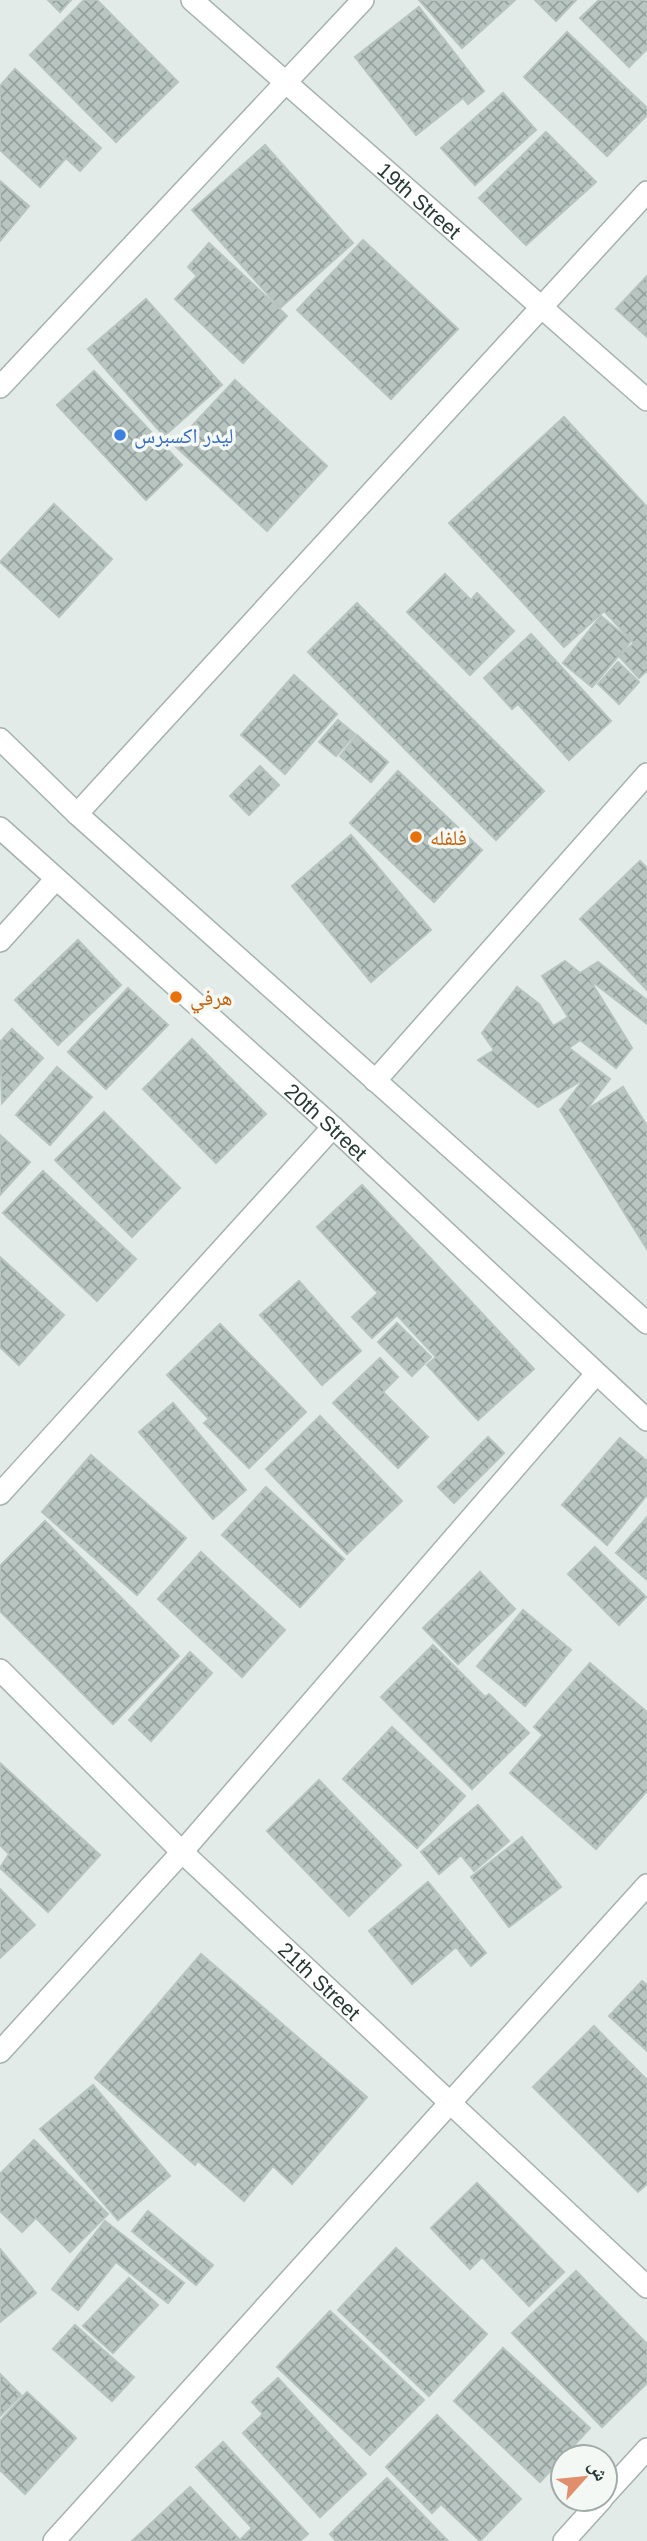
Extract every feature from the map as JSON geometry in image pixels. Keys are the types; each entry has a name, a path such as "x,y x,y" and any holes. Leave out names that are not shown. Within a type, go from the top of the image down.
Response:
{"street":[{"name":"19th Street","path":"192,0 647,400"},
{"path":"0,387 363,0"},
{"path":"77,814 647,192"},
{"path":"0,739 77,814 647,1323"},
{"path":"375,1081 647,774"},
{"name":"20th Street","path":"0,828 333,1127 647,1420"},
{"path":"0,941 55,880"},
{"path":"0,1494 333,1127"},
{"path":"0,2052 182,1852 596,1374"},
{"name":"21th Street","path":"0,1670 182,1852 647,2287"},
{"path":"54,2541 647,1885"},
{"path":"619,2480 647,2449"},
{"path":"564,2541 589,2513"}],"building":[{"path":"48,0 71,0 60,12"},
{"path":"84,0 97,0 178,82 116,142 30,55"},
{"path":"419,0 515,0 462,48"},
{"path":"535,0 576,0 556,21"},
{"path":"599,0 647,0 647,49 629,67 580,18"},
{"path":"419,7 484,91 468,104 463,98 416,135 355,57"},
{"path":"567,32 647,108 647,115 607,156 524,77"},
{"path":"15,69 101,148 80,171 66,158 40,187 0,150 0,86"},
{"path":"503,93 536,130 475,185 441,148"},
{"path":"546,132 596,182 526,245 479,198"},
{"path":"265,145 353,243 280,308 192,210"},
{"path":"0,181 29,206 0,241"},
{"path":"363,240 458,329 391,399 297,310"},
{"path":"209,243 287,316 243,363 175,299 197,276 188,267"},
{"path":"647,276 647,337 616,309"},
{"path":"146,299 222,385 164,436 88,349"},
{"name":"ليدر اكسبرس","path":"94,371 182,465 146,500 57,405"},
{"path":"235,380 327,466 267,531 174,445"},
{"path":"564,417 647,507 647,671 639,678 619,656 634,643 604,611 564,647 449,523"},
{"path":"54,504 112,559 59,617 0,562"},
{"path":"445,574 471,600 477,593 514,631 470,675 407,612"},
{"path":"357,603 544,791 496,840 308,652"},
{"path":"601,616 631,641 592,687 563,663"},
{"path":"531,634 611,721 569,760 518,704 512,709 484,678"},
{"path":"618,662 639,682 619,704 598,684"},
{"path":"294,675 337,714 285,774 241,735"},
{"path":"338,720 355,734 336,756 319,742"},
{"path":"357,735 388,762 371,782 340,756"},
{"path":"260,766 279,785 249,815 230,796"},
{"name":"فلفله","path":"398,771 482,850 434,902 350,823"},
{"path":"351,835 431,930 371,982 292,886"},
{"path":"640,861 647,868 647,990 580,919"},
{"path":"78,940 121,985 58,1045 15,1000"},
{"path":"565,961 580,973 598,962 647,1000 647,1024 590,980 632,1048 616,1068 580,1040 569,1048 610,1079 586,1110 623,1087 647,1126 647,1249 560,1110 584,1079 538,1107 478,1060 494,1050 482,1033 517,987 539,1004 553,1026 568,1017 542,976"},
{"path":"128,988 168,1025 106,1089 68,1052"},
{"path":"12,1029 43,1058 2,1103 0,1042"},
{"path":"192,1039 266,1114 216,1163 143,1089"},
{"path":"57,1067 92,1097 50,1145 16,1115"},
{"path":"104,1112 180,1188 132,1237 55,1160"},
{"path":"0,1135 30,1162 0,1195"},
{"path":"43,1171 136,1259 97,1301 3,1213"},
{"path":"362,1185 534,1369 478,1420 427,1365 436,1357 397,1315 372,1338 352,1317 378,1293 317,1227"},
{"path":"0,1257 64,1315 19,1365 0,1347"},
{"path":"299,1281 361,1351 322,1385 260,1315"},
{"path":"397,1323 431,1357 412,1376 378,1342"},
{"path":"220,1324 306,1412 249,1468 204,1423 209,1419 167,1375"},
{"path":"380,1358 398,1377 383,1392 428,1437 398,1468 333,1403"},
{"path":"173,1403 246,1490 213,1519 139,1432"},
{"path":"320,1416 402,1501 347,1554 266,1469"},
{"path":"488,1437 504,1453 454,1503 438,1487"},
{"path":"620,1438 647,1461 647,1495 607,1545 562,1505"},
{"path":"91,1455 186,1538 137,1595 42,1512"},
{"path":"266,1487 344,1559 300,1607 222,1535"},
{"path":"647,1517 647,1580 616,1553"},
{"path":"45,1521 179,1656 113,1724 0,1611 0,1566"},
{"path":"595,1547 646,1597 619,1625 568,1574"},
{"path":"201,1552 285,1630 242,1677 158,1599"},
{"path":"480,1572 515,1609 458,1664 423,1628"},
{"path":"523,1610 571,1650 525,1706 477,1666"},
{"path":"433,1645 485,1697 489,1694 529,1733 472,1789 381,1697"},
{"path":"190,1652 212,1673 151,1741 129,1720"},
{"path":"590,1663 647,1712 647,1791 596,1849 510,1773 543,1735 534,1727"},
{"path":"392,1727 465,1796 417,1848 343,1779"},
{"path":"0,1763 100,1855 48,1912 0,1868 9,1854 0,1845"},
{"path":"319,1780 401,1865 349,1916 267,1831"},
{"path":"478,1805 509,1841 474,1871 461,1855 439,1874 421,1852"},
{"path":"522,1837 561,1887 509,1927 471,1877"},
{"path":"428,1882 486,1953 471,1966 456,1947 412,1984 369,1931"},
{"path":"0,1889 35,1925 0,1958"},
{"path":"201,1954 367,2097 292,2184 273,2166 244,2201 198,2161 195,2165 95,2078"},
{"path":"642,1981 647,1985 647,2051 609,2016"},
{"path":"594,2026 647,2080 647,2184 638,2192 533,2087"},
{"path":"93,2085 170,2176 118,2220 40,2129"},
{"path":"34,2140 108,2214 70,2252 36,2218 22,2232 0,2211 0,2174"},
{"path":"477,2183 564,2272 529,2306 482,2257 470,2269 431,2228"},
{"path":"148,2211 213,2265 196,2285 132,2231"},
{"path":"105,2221 184,2283 168,2303 116,2262 78,2310 52,2289"},
{"path":"396,2248 487,2334 429,2396 338,2310"},
{"path":"0,2249 36,2293 0,2322"},
{"path":"576,2271 647,2344 647,2383 602,2427 512,2333"},
{"path":"129,2278 158,2305 113,2353 83,2326"},
{"path":"330,2311 424,2400 370,2455 277,2367"},
{"path":"75,2325 134,2377 112,2401 53,2349"},
{"path":"503,2348 590,2428 576,2443 549,2443 549,2472 540,2482 454,2401"},
{"path":"0,2374 21,2395 0,2416"},
{"path":"278,2378 366,2474 320,2517 243,2433 263,2414 252,2402"},
{"path":"27,2392 76,2438 25,2494 0,2470 0,2421"},
{"path":"437,2415 521,2499 480,2541 441,2504 432,2513 386,2467"},
{"path":"223,2442 308,2534 300,2541 132,2541 190,2487 240,2540 252,2528 196,2467"},
{"path":"387,2478 448,2541 336,2541 330,2534"}],"place":[{"name":"ليدر اكسبرس","path":"120,435"},
{"name":"فلفله","path":"416,837"},
{"name":"هرفي","path":"176,997"}]}
